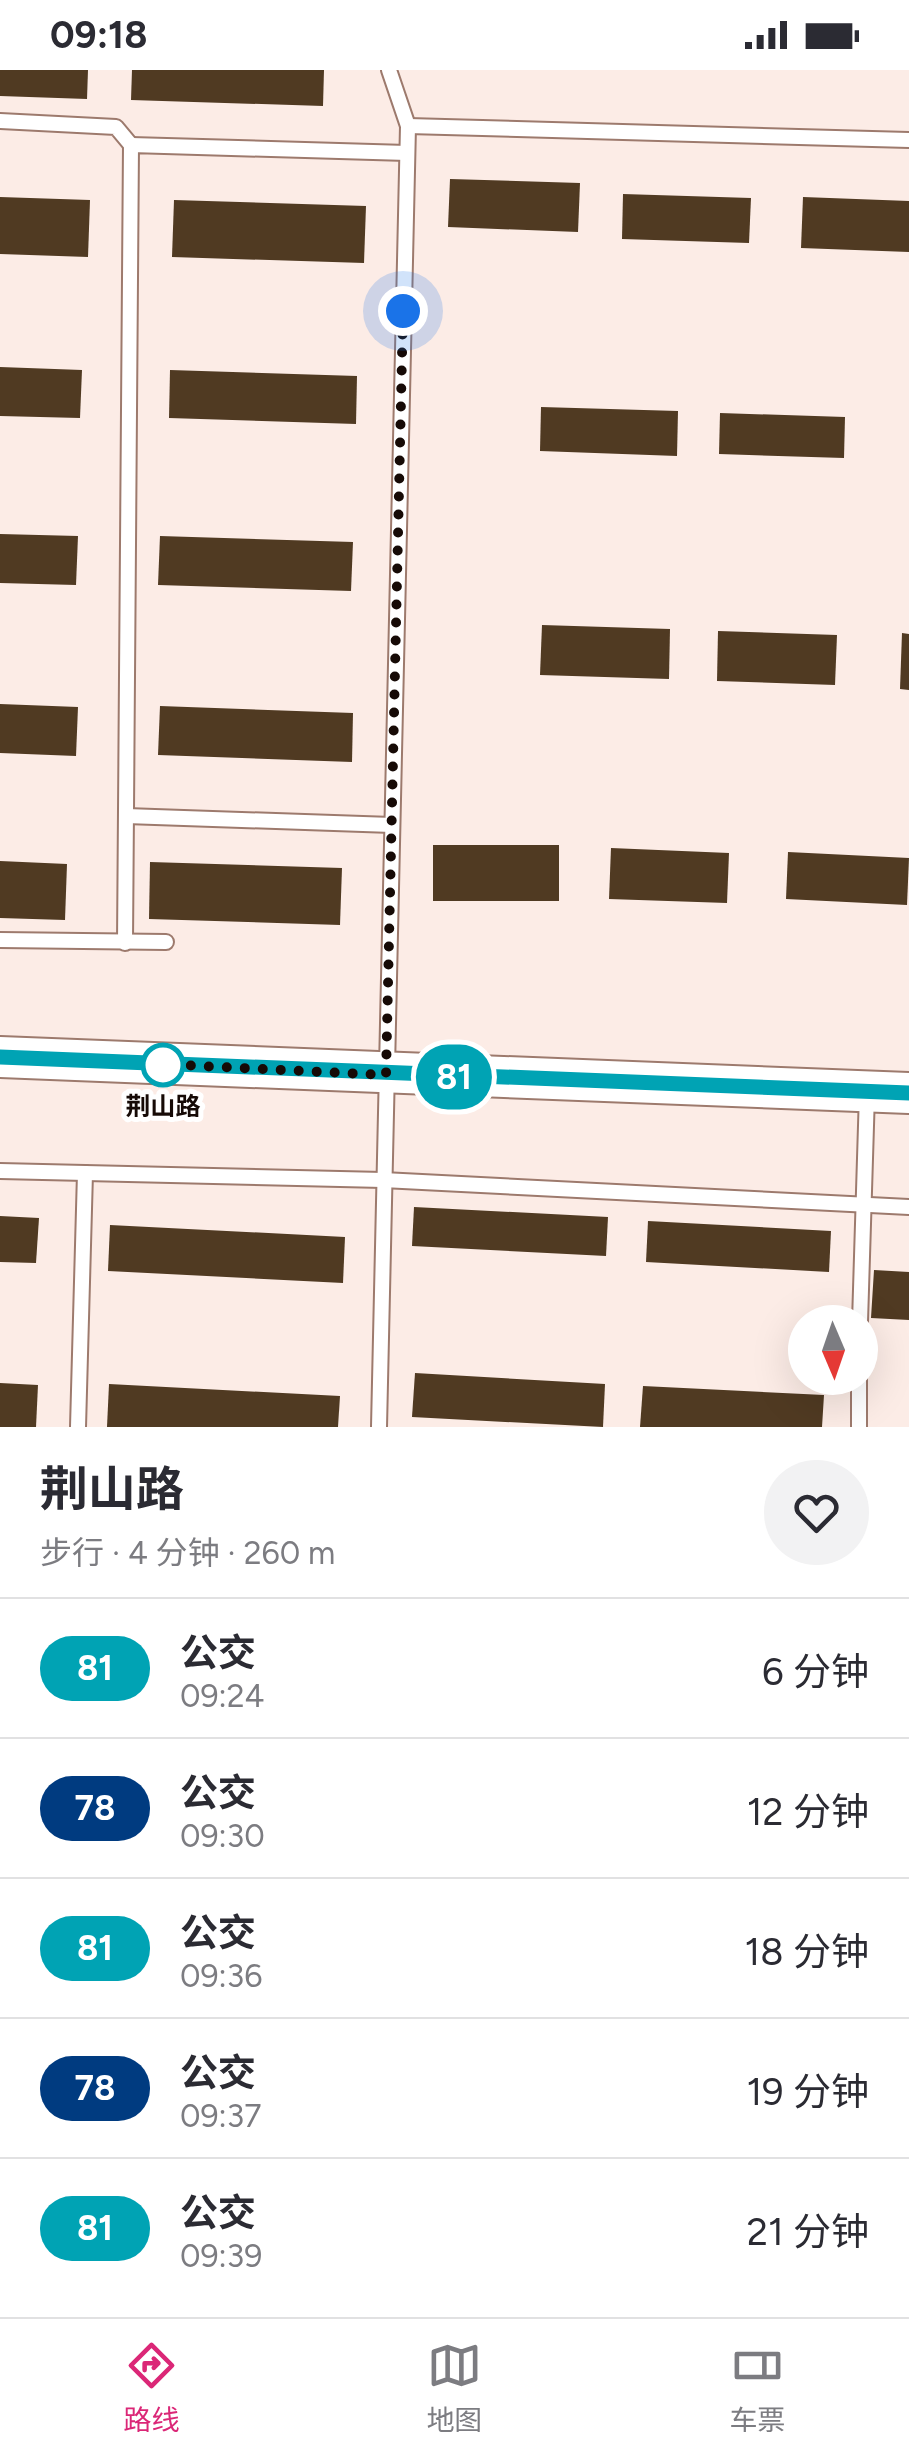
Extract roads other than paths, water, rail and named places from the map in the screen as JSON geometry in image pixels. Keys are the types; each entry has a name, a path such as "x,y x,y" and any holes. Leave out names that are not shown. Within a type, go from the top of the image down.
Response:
{"street":[{"path":"0,1057 909,1094"}],"lane":[{"path":"379,1427 408,126 389,70"},
{"path":"0,121 116,126 131,145 125,943"},
{"path":"408,126 909,140"},
{"path":"131,145 406,153"},
{"path":"126,816 392,825"},
{"path":"0,940 166,942"},
{"path":"860,1305 867,1091"},
{"path":"0,1170 383,1180 909,1207"},
{"path":"78,1427 84,1173"},
{"path":"859,1395 859,1427"}],"place":[{"name":"荆山路","path":"163,1065"}]}
